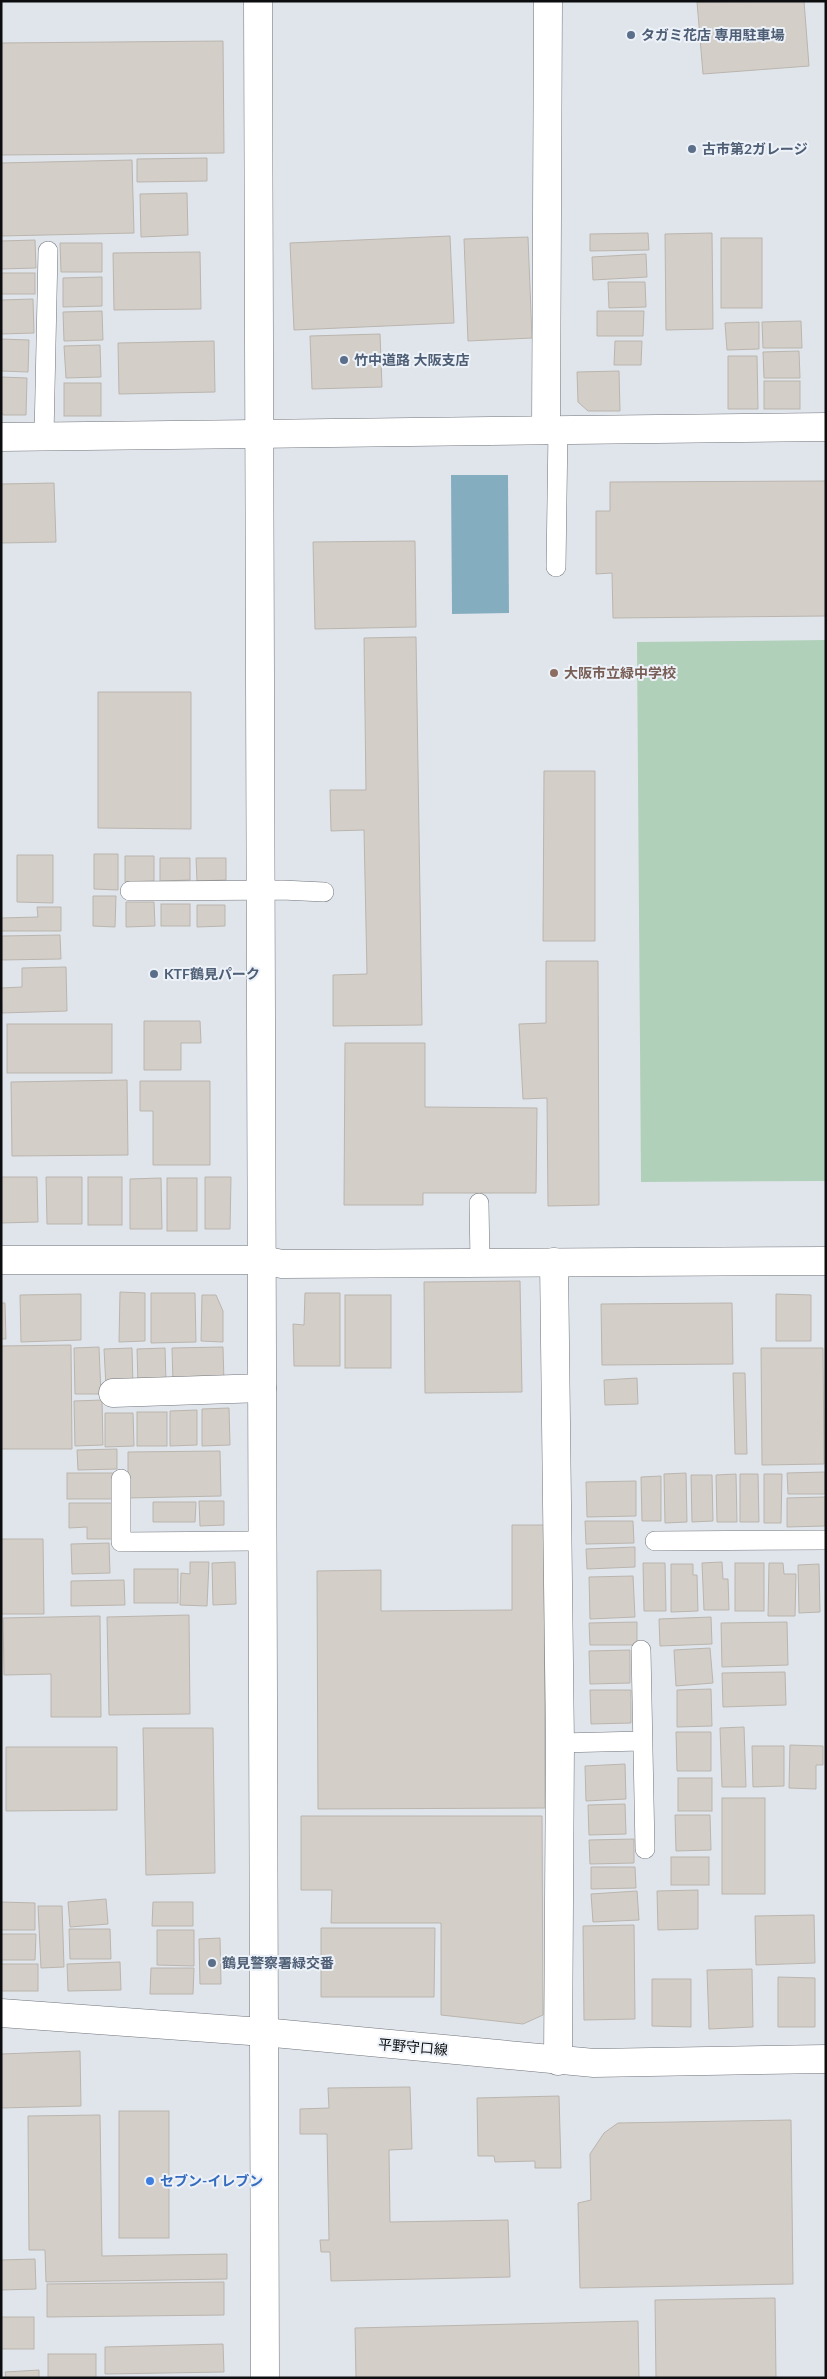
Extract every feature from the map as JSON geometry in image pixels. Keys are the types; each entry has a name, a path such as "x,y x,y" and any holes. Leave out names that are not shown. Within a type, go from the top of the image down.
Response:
{"street":[{"path":"258,1 265,2378"},
{"path":"548,1 552,430"},
{"path":"1,437 826,427"},
{"path":"1,1260 262,1260 282,1264 826,1261"},
{"path":"554,1262 560,1743 558,2061"},
{"path":"113,1393 262,1388"},
{"name":"平野守口線","path":"1,2013 263,2032 594,2063 826,2058"}],"lane":[{"path":"44,436 48,251"},
{"path":"552,430 556,567"},
{"path":"130,891 324,892"},
{"path":"479,1203 480,1262"},
{"path":"120,1479 121,1542 263,1541"},
{"path":"655,1541 826,1540"},
{"path":"642,1650 645,1849"},
{"path":"560,1743 642,1741"}],"green space":[{"path":"826,640 826,1181 641,1182 637,642"}],"water":[{"path":"451,475 508,475 509,613 452,614"}],"building":[{"path":"804,1 809,66 703,74 697,2"},
{"path":"223,41 224,153 1,155 1,43"},
{"path":"207,158 207,181 137,182 137,159"},
{"path":"132,160 134,233 1,236 1,163"},
{"path":"187,193 188,235 141,237 140,194"},
{"path":"648,233 649,250 590,251 590,234"},
{"path":"712,233 713,329 666,330 665,234"},
{"path":"450,236 454,323 294,330 290,243"},
{"path":"528,237 532,338 468,341 464,239"},
{"path":"721,238 762,238 762,308 721,308"},
{"path":"35,240 36,268 1,269 1,241"},
{"path":"60,243 102,243 102,272 61,272"},
{"path":"200,252 201,309 114,310 113,253"},
{"path":"646,254 647,277 593,280 592,257"},
{"path":"1,273 35,273 35,294 1,294"},
{"path":"102,277 102,306 63,307 63,278"},
{"path":"608,282 645,282 646,307 609,308"},
{"path":"33,299 34,333 1,334 1,300"},
{"path":"102,311 103,340 64,341 63,312"},
{"path":"597,311 644,311 643,336 597,336"},
{"path":"801,321 802,348 763,348 762,322"},
{"path":"759,322 759,349 727,350 725,323"},
{"path":"380,334 382,387 312,389 310,336"},
{"path":"1,339 29,340 28,372 1,371"},
{"path":"214,341 215,392 119,394 118,343"},
{"path":"615,341 642,341 641,365 614,365"},
{"path":"100,345 101,377 66,378 64,346"},
{"path":"799,351 800,378 764,378 763,352"},
{"path":"728,356 757,356 758,409 728,409"},
{"path":"619,371 620,411 588,411 578,402 577,372"},
{"path":"1,377 27,378 26,415 3,415 1,412"},
{"path":"764,381 800,381 800,409 764,409"},
{"path":"64,383 101,383 101,416 64,416"},
{"path":"826,481 826,616 613,618 612,573 596,574 596,511 610,511 610,482"},
{"path":"54,483 56,542 1,543 1,484"},
{"path":"415,541 416,627 315,629 313,542"},
{"path":"416,637 422,1025 333,1026 333,975 367,974 364,830 331,831 330,790 366,790 364,638"},
{"path":"98,692 191,692 191,829 98,828"},
{"path":"544,771 595,771 595,941 543,941"},
{"path":"94,854 118,854 118,890 94,889"},
{"path":"17,855 53,855 53,903 17,902"},
{"path":"125,856 154,856 154,881 125,882"},
{"path":"160,858 190,858 190,880 160,881"},
{"path":"196,858 226,858 226,880 197,881"},
{"path":"93,896 116,896 115,927 93,926"},
{"path":"126,902 154,902 155,926 126,927"},
{"path":"161,904 190,904 190,926 161,926"},
{"path":"197,905 225,905 225,926 197,927"},
{"path":"37,907 61,907 61,931 1,931 1,918 38,917"},
{"path":"60,935 61,959 2,960 2,936"},
{"path":"546,961 598,961 599,1205 548,1206 547,1098 523,1099 519,1024 546,1023"},
{"path":"66,967 67,1011 2,1013 1,988 22,987 22,968"},
{"path":"144,1021 200,1021 201,1043 181,1043 181,1070 144,1070"},
{"path":"7,1024 112,1024 112,1073 7,1073"},
{"path":"345,1043 425,1043 425,1107 537,1108 536,1193 423,1193 423,1205 344,1205"},
{"path":"127,1080 128,1155 12,1156 11,1082"},
{"path":"140,1081 210,1081 210,1165 153,1165 153,1111 140,1111"},
{"path":"1,1177 37,1177 38,1222 1,1223"},
{"path":"46,1177 82,1177 82,1224 47,1224"},
{"path":"88,1177 122,1177 122,1225 88,1225"},
{"path":"205,1177 231,1177 230,1229 205,1229"},
{"path":"161,1178 162,1229 130,1229 130,1179"},
{"path":"167,1178 197,1178 197,1231 167,1231"},
{"path":"520,1281 522,1392 425,1393 424,1282"},
{"path":"120,1292 145,1293 145,1341 119,1342"},
{"path":"151,1293 195,1293 196,1342 151,1343"},
{"path":"305,1293 340,1293 340,1366 294,1366 293,1324 304,1325"},
{"path":"81,1294 81,1340 21,1342 20,1295"},
{"path":"776,1294 811,1295 811,1341 776,1341"},
{"path":"202,1295 216,1295 223,1311 223,1342 201,1341"},
{"path":"345,1295 391,1295 391,1368 345,1368"},
{"path":"1,1303 5,1303 6,1339 1,1339"},
{"path":"732,1303 733,1364 602,1365 601,1304"},
{"path":"71,1345 72,1449 1,1449 1,1346"},
{"path":"99,1347 101,1394 75,1394 74,1348"},
{"path":"223,1347 224,1383 173,1383 172,1348"},
{"path":"132,1348 133,1386 106,1387 104,1349"},
{"path":"165,1348 166,1383 138,1384 137,1349"},
{"path":"761,1348 823,1348 824,1464 762,1465"},
{"path":"733,1373 745,1373 747,1454 735,1454"},
{"path":"637,1378 638,1404 605,1405 604,1380"},
{"path":"102,1400 103,1445 75,1446 74,1401"},
{"path":"229,1408 230,1445 202,1446 202,1409"},
{"path":"197,1410 197,1445 170,1446 170,1411"},
{"path":"137,1412 167,1412 167,1446 137,1446"},
{"path":"105,1413 133,1413 134,1446 105,1447"},
{"path":"117,1449 117,1469 78,1470 77,1450"},
{"path":"220,1451 221,1496 128,1498 128,1452"},
{"path":"825,1472 825,1494 788,1494 787,1473"},
{"path":"67,1473 114,1473 114,1499 67,1499"},
{"path":"686,1473 687,1522 665,1523 664,1474"},
{"path":"736,1474 737,1522 717,1522 716,1475"},
{"path":"740,1474 758,1474 759,1522 740,1522"},
{"path":"764,1474 782,1474 781,1523 764,1523"},
{"path":"691,1475 712,1475 713,1521 692,1522"},
{"path":"661,1476 661,1521 642,1521 641,1477"},
{"path":"636,1481 636,1516 587,1517 586,1482"},
{"path":"825,1497 825,1526 787,1527 787,1498"},
{"path":"199,1501 224,1501 224,1525 200,1526"},
{"path":"153,1502 196,1502 195,1522 153,1522"},
{"path":"69,1503 113,1503 113,1539 87,1539 87,1527 69,1528"},
{"path":"585,1521 633,1521 634,1543 586,1544"},
{"path":"512,1525 544,1525 545,1808 318,1809 317,1571 381,1570 381,1611 512,1610"},
{"path":"1,1539 43,1539 44,1614 1,1614"},
{"path":"109,1543 110,1573 72,1574 71,1544"},
{"path":"635,1547 635,1567 587,1569 586,1549"},
{"path":"190,1562 209,1562 207,1606 180,1605 181,1573 190,1574"},
{"path":"235,1562 236,1604 213,1605 212,1563"},
{"path":"722,1562 723,1579 728,1579 729,1610 704,1610 702,1563"},
{"path":"643,1563 665,1563 666,1611 644,1611"},
{"path":"735,1563 764,1563 764,1611 735,1611"},
{"path":"769,1563 783,1563 784,1574 796,1574 795,1616 768,1616"},
{"path":"671,1564 693,1564 693,1575 697,1575 698,1611 671,1612"},
{"path":"819,1564 820,1612 799,1613 798,1565"},
{"path":"134,1569 178,1569 178,1603 134,1603"},
{"path":"633,1576 635,1617 590,1619 589,1577"},
{"path":"124,1580 125,1605 71,1606 71,1581"},
{"path":"189,1615 190,1714 109,1715 107,1617"},
{"path":"100,1616 101,1717 51,1717 51,1674 4,1675 3,1618"},
{"path":"711,1617 712,1644 660,1646 659,1619"},
{"path":"637,1622 637,1645 590,1645 589,1623"},
{"path":"787,1622 788,1665 722,1667 721,1623"},
{"path":"710,1648 713,1683 676,1686 674,1650"},
{"path":"630,1650 630,1683 590,1684 589,1651"},
{"path":"785,1672 786,1705 723,1707 722,1673"},
{"path":"711,1689 712,1726 677,1727 677,1690"},
{"path":"590,1690 631,1690 631,1723 591,1724"},
{"path":"744,1727 746,1787 722,1787 720,1728"},
{"path":"143,1728 213,1728 215,1873 146,1875"},
{"path":"676,1732 711,1732 711,1771 677,1771"},
{"path":"790,1745 823,1746 823,1765 816,1765 816,1789 789,1788"},
{"path":"752,1746 784,1746 784,1786 753,1787"},
{"path":"6,1747 117,1747 117,1810 6,1811"},
{"path":"625,1764 626,1799 586,1801 585,1766"},
{"path":"678,1778 712,1778 712,1811 678,1811"},
{"path":"722,1798 765,1798 765,1894 722,1894"},
{"path":"625,1804 626,1834 589,1835 588,1805"},
{"path":"675,1815 710,1815 711,1850 676,1851"},
{"path":"301,1816 542,1816 543,2015 523,2024 441,2015 441,1923 331,1923 332,1890 301,1890"},
{"path":"634,1839 634,1863 590,1864 589,1840"},
{"path":"671,1857 709,1857 709,1885 671,1885"},
{"path":"591,1867 635,1867 636,1888 591,1889"},
{"path":"698,1890 698,1929 658,1930 657,1891"},
{"path":"637,1891 639,1920 593,1922 591,1894"},
{"path":"106,1899 108,1924 70,1927 68,1902"},
{"path":"1,1902 35,1903 35,1930 1,1930"},
{"path":"153,1902 193,1902 193,1926 152,1926"},
{"path":"38,1906 62,1906 64,1967 41,1968"},
{"path":"814,1915 815,1963 756,1965 755,1916"},
{"path":"634,1925 635,2019 584,2020 583,1926"},
{"path":"321,1928 435,1928 434,1997 321,1997"},
{"path":"69,1929 110,1929 111,1959 70,1959"},
{"path":"157,1930 194,1930 194,1966 157,1965"},
{"path":"1,1934 36,1934 35,1960 1,1960"},
{"path":"220,1938 221,1984 200,1984 199,1939"},
{"path":"120,1962 121,1990 68,1991 67,1964"},
{"path":"1,1964 38,1964 38,1991 1,1991"},
{"path":"151,1968 194,1968 193,1994 150,1994"},
{"path":"752,1969 753,2027 709,2029 707,1970"},
{"path":"778,1977 815,1978 815,2027 778,2027"},
{"path":"652,1979 691,1979 691,2027 652,2026"},
{"path":"80,2051 81,2106 1,2108 1,2054"},
{"path":"410,2087 412,2149 389,2150 390,2222 508,2220 510,2277 331,2281 330,2252 321,2252 320,2240 329,2240 327,2134 300,2134 300,2109 329,2108 328,2088"},
{"path":"559,2096 561,2168 535,2168 535,2161 495,2162 494,2156 478,2156 477,2098"},
{"path":"119,2111 169,2111 169,2238 119,2238"},
{"path":"100,2115 102,2256 227,2254 227,2279 46,2282 45,2250 29,2250 28,2116"},
{"path":"791,2120 793,2284 580,2288 578,2203 591,2200 590,2154 604,2133 618,2123"},
{"path":"35,2259 36,2289 1,2290 1,2260"},
{"path":"224,2282 224,2315 47,2317 47,2284"},
{"path":"775,2298 776,2378 656,2378 655,2300"},
{"path":"1,2317 34,2317 34,2349 1,2349"},
{"path":"638,2321 639,2378 356,2378 355,2328"},
{"path":"223,2344 224,2372 105,2374 105,2347"},
{"path":"48,2354 96,2354 96,2378 48,2378"},
{"path":"39,2370 39,2378 6,2378 5,2372"}],"place":[{"name":"タガミ花店 専用駐車場","path":"631,35"},
{"name":"古市第2ガレージ","path":"692,149"},
{"name":"竹中道路 大阪支店","path":"344,360"},
{"name":"大阪市立緑中学校","path":"554,673"},
{"name":"KTF鶴見パーク","path":"154,974"},
{"name":"鶴見警察署緑交番","path":"212,1963"},
{"name":"セブン-イレブン","path":"150,2181"}]}
